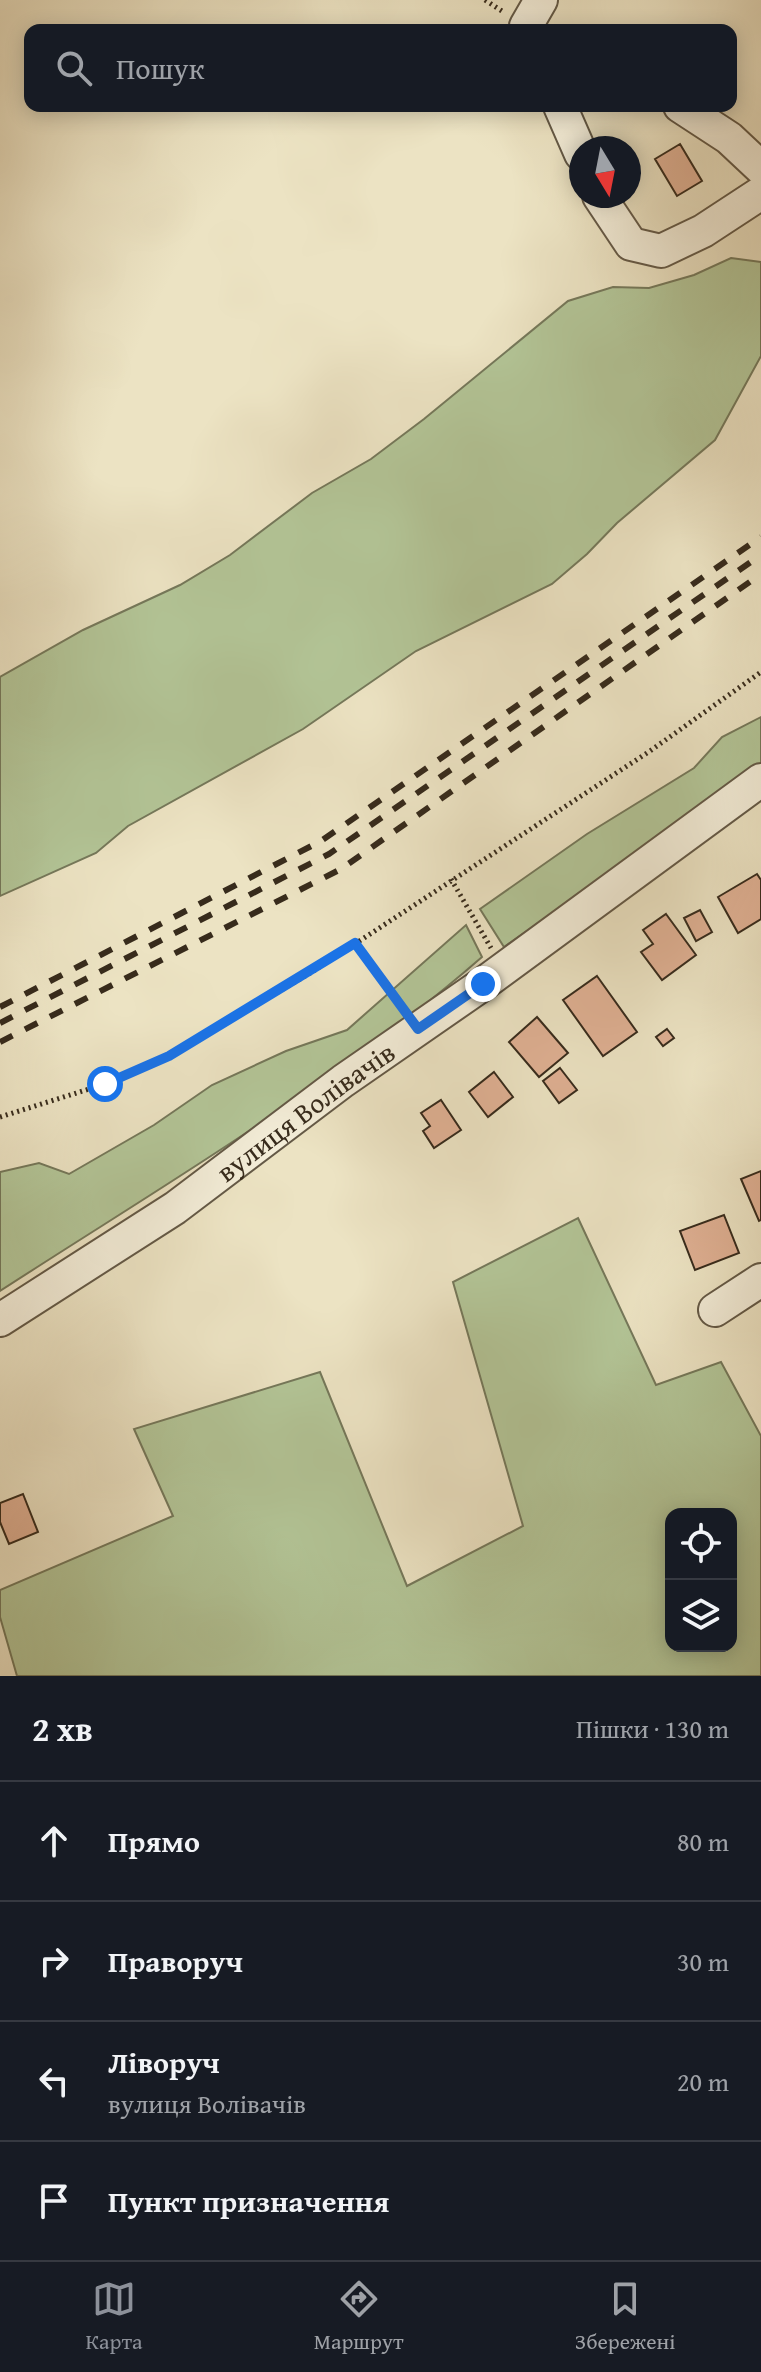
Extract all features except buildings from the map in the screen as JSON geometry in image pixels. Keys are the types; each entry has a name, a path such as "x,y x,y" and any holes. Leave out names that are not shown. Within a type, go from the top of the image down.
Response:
{"street":[{"path":"563,112 573,136"},
{"path":"689,112 729,138 761,168"},
{"path":"606,208 631,244 661,251 703,231 761,193"},
{"name":"вулиця Волівачів","path":"0,1320 175,1208 761,780"},
{"path":"715,1310 761,1280"}],"path":[{"path":"0,1117 105,1084 169,1056 355,943 650,751 761,672"},
{"path":"451,879 504,969"},
{"path":"355,943 418,1029"}],"green space":[{"path":"731,258 761,262 761,356 715,440 617,523 587,554 552,584 416,651 303,729 128,826 96,853 0,896 0,677 83,630 180,585 230,555 312,493 371,459 568,301 613,287 649,288 694,275"},
{"path":"761,717 761,768 504,947 480,909 587,834 694,768 722,737"},
{"path":"466,925 482,957 426,1004 308,1091 0,1291 0,1172 39,1163 69,1174 154,1125 212,1085 286,1051 347,1030"},
{"path":"578,1218 656,1385 721,1362 761,1436 761,1676 17,1676 0,1617 0,1590 173,1516 134,1429 320,1372 407,1586 523,1526 453,1282"}],"railway":[{"path":"0,1007 321,841 761,537"},
{"path":"0,1023 329,854 761,555"},
{"path":"0,1042 341,869 761,574"}],"route":[{"path":"105,1084 169,1056 312,972 355,943 418,1029 483,984"}]}
